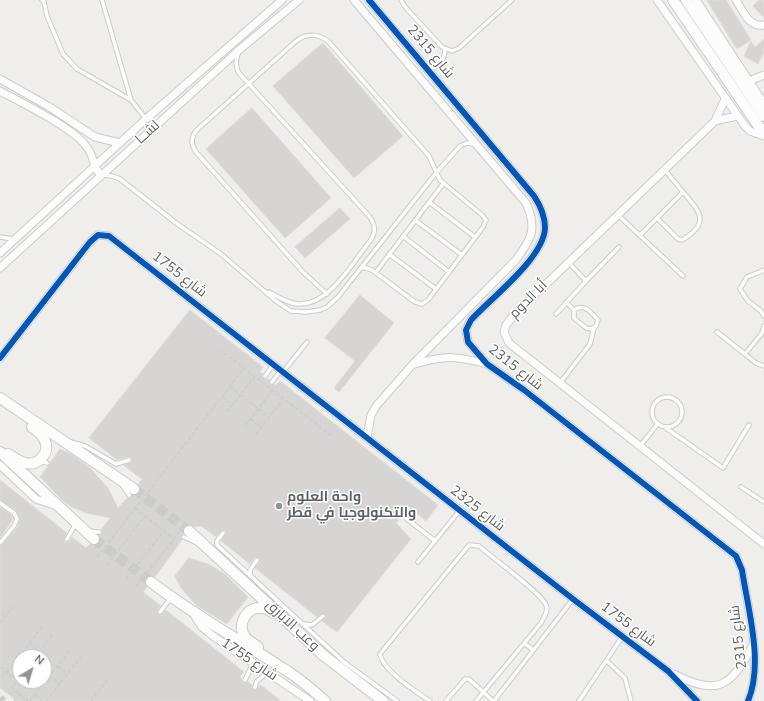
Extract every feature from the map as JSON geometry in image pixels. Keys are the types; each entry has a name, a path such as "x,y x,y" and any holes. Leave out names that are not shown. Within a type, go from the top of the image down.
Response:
{"street":[{"name":"لشــا","path":"0,253 146,119 282,0"},
{"name":"لشــا","path":"0,268 239,50 299,0"},
{"name":"شارع 2315","path":"354,0 526,203 532,220 532,235 529,242 515,261 414,364 372,412 367,437"},
{"name":"شارع 2315","path":"369,0 534,196 544,220 544,234 538,249 526,265 471,320 466,330 468,342 487,364 536,400 736,556 742,570 756,665 756,676 748,701"},
{"path":"657,0 748,130 764,135"},
{"path":"673,0 764,135"},
{"path":"686,0 764,116"},
{"path":"696,0 764,104"},
{"path":"736,0 752,24 758,26 764,25"},
{"path":"749,81 764,74"},
{"path":"0,79 48,106 95,137 120,143"},
{"path":"0,91 48,118 81,140 90,151 94,168 101,176"},
{"name":"أبا الدوم","path":"726,99 715,121 513,316 506,325 504,332 509,343 764,544"},
{"path":"715,121 737,116"},
{"name":"شارع 1755","path":"0,358 90,242 101,235 113,239 367,437"},
{"name":"شارع 2315","path":"414,364 447,356 457,356 487,364"},
{"path":"0,398 44,438 46,459 31,464 21,462 0,448"},
{"path":"12,408 119,478 132,492"},
{"name":"شارع 2325","path":"367,437 573,599"},
{"path":"0,452 76,524 84,531 96,536"},
{"path":"0,465 36,499 57,506"},
{"name":"وعب الابارق","path":"187,530 328,659 383,701"},
{"path":"155,583 171,598 289,672"},
{"name":"شارع 1755","path":"573,599 668,671"},
{"path":"287,622 267,609 259,607 248,612 244,618 242,626 246,638 325,701"},
{"name":"شارع 1755","path":"193,612 206,631 310,701"},
{"name":"شارع 2315","path":"668,671 699,685 709,686 723,684 737,673 754,645"},
{"path":"668,671 697,701"}],"lane":[{"path":"102,0 132,100 146,119"},
{"path":"401,0 406,8 445,49 452,51 459,48 512,0"},
{"path":"44,1 47,16 62,54 76,69 132,100"},
{"path":"327,294 303,272 194,148 192,139 196,131 301,38 307,35 322,37 328,41 429,156 436,173 443,184 484,217 485,224 425,303 418,304 370,268 361,268"},
{"path":"428,69 435,68 441,63 444,57 445,49"},
{"path":"239,50 236,63 238,72 369,216 374,225 375,233 327,294 314,302 296,304 264,290"},
{"path":"101,176 112,176 120,179 176,223 221,254 276,301 291,311 314,312 327,307 332,303 436,173 460,146 467,143 477,144"},
{"path":"657,218 678,239 682,240 700,224 701,218 700,211 664,169"},
{"path":"376,272 443,184"},
{"path":"640,235 683,192"},
{"path":"429,202 475,237"},
{"path":"618,214 683,276"},
{"path":"415,220 462,255"},
{"path":"403,236 449,272"},
{"path":"0,237 14,239"},
{"path":"556,314 619,247"},
{"path":"390,254 436,289"},
{"path":"568,262 586,281"},
{"path":"764,270 747,277 740,290 748,301 761,311 764,316"},
{"path":"566,302 574,310 574,318 580,324 586,328 594,328"},
{"path":"560,383 590,344 594,328 598,323 598,320 585,307 574,310"},
{"path":"745,354 762,333 764,326"},
{"path":"717,332 756,363 764,366"},
{"path":"272,382 307,342"},
{"path":"265,376 273,365"},
{"path":"666,428 678,421 682,416 680,406 671,398 660,398 655,402 653,411 653,419 657,425 666,428 723,468 749,425"},
{"path":"640,446 657,425"},
{"path":"61,440 85,446 116,464 129,460"},
{"path":"741,487 764,502"},
{"path":"0,503 14,513 17,519 14,526 0,543"},
{"path":"418,562 460,510"},
{"path":"407,519 435,541"},
{"path":"67,539 76,524"},
{"path":"223,533 217,541 217,545 344,662 397,701"},
{"path":"430,701 415,692 386,667 381,660 380,654 466,546 474,545 485,551 532,590 546,604 546,613 541,623 476,701"},
{"path":"251,577 250,570 257,560"},
{"path":"160,612 171,598"},
{"path":"446,701 466,679 469,679 494,701 573,599"},
{"path":"301,624 312,625 323,616"},
{"path":"579,701 622,637"},
{"path":"524,643 534,650"},
{"path":"607,661 625,678 631,701"},
{"path":"245,680 253,663"},
{"path":"255,687 257,681 267,672"}],"path":[{"path":"219,349 332,437"},
{"path":"97,557 244,368"},
{"path":"227,412 254,376"},
{"path":"230,387 269,418"},
{"path":"245,426 272,391"},
{"path":"222,397 233,405"},
{"path":"256,434 283,399"},
{"path":"250,419 261,428"},
{"path":"135,508 174,539"},
{"path":"107,565 145,516"},
{"path":"136,587 174,539 187,530"},
{"path":"126,579 164,531"},
{"path":"0,624 14,605"},
{"path":"25,649 42,627"},
{"path":"42,649 52,635"},
{"path":"29,643 36,649"},
{"path":"52,674 71,650"},
{"path":"35,695 45,701 81,658"},
{"path":"6,672 12,665"},
{"path":"58,666 68,674"},
{"path":"0,667 12,676"},
{"path":"52,678 60,684"},
{"path":"91,701 108,679"},
{"path":"13,689 29,701 40,689"},
{"path":"14,701 19,695"}],"building":[{"path":"707,0 726,0 751,40 737,49"},
{"path":"759,0 764,0 764,18 753,6"},
{"path":"764,39 764,52 758,64 744,56 751,41 755,47"},
{"path":"323,43 403,136 354,178 273,86"},
{"path":"252,108 331,198 285,238 206,149"},
{"path":"340,208 350,219 305,258 295,247"},
{"path":"360,295 394,323 339,392 334,388 355,361 325,338"},
{"name":"واحة العلوم والتكنولوجيا في قطر","path":"190,310 263,367 260,372 263,374 262,377 270,380 270,384 276,385 280,381 438,505 426,521 409,507 396,523 411,539 337,632 322,621 326,617 325,614 322,613 317,617 255,568 260,562 259,558 255,557 250,564 221,541 226,534 225,530 221,531 216,537 201,526 194,527 190,525 184,527 181,537 182,540 155,577 149,576 146,578 145,584 147,587 143,592 161,606 157,611 158,614 162,615 166,610 244,672 240,676 243,683 248,682 252,685 254,690 261,685 281,701 17,701 0,688 0,546 17,528 20,519 16,511 0,500 0,480 67,533 64,539 65,542 69,542 72,537 86,548 90,544 98,544 100,540 99,535 102,533 101,530 110,518 86,513 70,506 61,499 40,477 60,449 71,454 90,468 108,488 118,508 127,498 131,498 132,495 139,493 140,489 138,484 142,479 123,465 131,462 131,458 128,457 117,460 89,438"},
{"path":"0,507 11,515 13,519 0,538"},
{"path":"189,558 208,564 225,574 248,597 227,624 197,606 181,588 175,576"}],"tunnel":[{"path":"134,489 189,531"},
{"path":"94,539 151,582"},
{"path":"0,698 4,701"}],"cycle path":[{"path":"369,0 534,196 543,215 545,228 542,240 536,252 515,277 471,320 466,330 468,342 487,364 524,390 736,556 742,570 751,619 755,653 753,686 748,701"},
{"path":"0,358 90,242 98,235 109,236 573,599 668,671 697,701"}],"place":[{"name":"واحة العلوم والتكنولوجيا في قطر","path":"279,506"}]}
